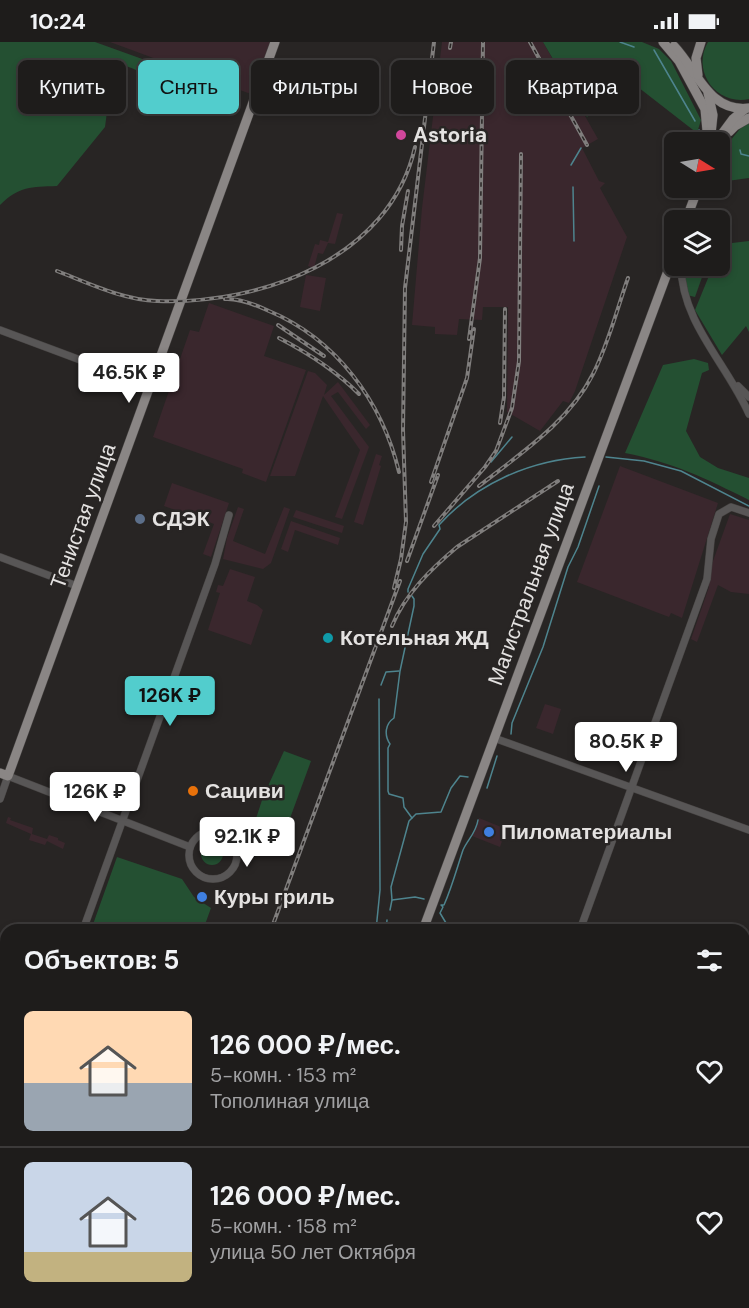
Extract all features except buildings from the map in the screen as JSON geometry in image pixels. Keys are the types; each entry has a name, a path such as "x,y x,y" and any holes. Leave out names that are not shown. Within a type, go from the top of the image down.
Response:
{"main road":[{"name":"Тенистая улица","path":"4,774 77,586 275,42"},
{"path":"663,42 679,61 705,110 708,132"},
{"path":"670,42 685,58 708,93 713,114 710,132"},
{"path":"699,77 696,58 701,42"},
{"path":"708,93 718,102 748,111"},
{"path":"724,132 733,119 748,111"},
{"name":"Магистральная улица","path":"427,924 666,276"}],"street":[{"path":"682,276 684,294 690,312 731,379 749,414"},
{"path":"0,330 150,386"},
{"path":"731,379 749,398"},
{"path":"582,924 707,579 711,538 719,514 731,507 749,513"},
{"path":"85,924 211,575 229,515"},
{"path":"0,557 77,586"},
{"path":"494,738 749,831"},
{"path":"4,774 190,847"},
{"name":"Тенистая улица","path":"0,799 4,774"},
{"path":"221,833 234,845 237,854 235,864 223,877 205,878 191,866 190,847 195,839 203,834 221,833"}],"shaded area":[{"path":"110,42 271,42 265,60 251,60 251,92 248,93 239,90 239,60 159,60"},
{"path":"442,42 543,42 553,60 506,60 506,114 584,114 598,139 582,148 599,181 605,183 600,188 627,237 575,391 569,403 563,401 540,431 507,412 508,307 483,307 482,320 459,319 457,335 435,334 435,327 412,325 422,208 433,114 494,114 494,60 440,60"},
{"path":"337,213 343,214 335,244 328,243 323,254 318,253 314,268 308,266 315,244 319,245 320,240 328,242"},
{"path":"306,275 326,278 320,311 300,307"},
{"path":"209,303 274,326 264,356 306,370 266,482 242,473 243,469 153,437 190,330 199,332"},
{"path":"308,371 315,373 327,385 324,395 338,382 370,425 366,429 338,392 331,396 369,447 342,519 335,517 360,450 323,396 295,476 270,476"},
{"path":"376,454 382,456 379,465 381,466 363,525 354,522"},
{"path":"620,466 718,503 682,618 671,613 669,617 577,582"},
{"path":"172,483 229,503 211,557 203,554 214,524 164,506"},
{"path":"238,507 244,509 233,541 265,554 284,507 290,509 271,563 263,569 223,559 227,538"},
{"path":"296,510 344,526 342,533 293,517"},
{"path":"730,514 749,520 749,594 731,592 718,585 697,642 691,639 709,587 709,572"},
{"path":"291,521 340,538 338,545 295,530 288,552 281,549"},
{"path":"230,569 255,577 247,601 263,610 251,645 208,630 220,593 216,592 218,585 223,586"},
{"path":"545,704 561,709 553,734 536,728"},
{"path":"8,817 11,818 10,820 33,828 32,834 47,839 49,835 58,838 65,843 63,849 47,841 45,845 29,840 31,834 6,823"},
{"path":"479,818 506,829 500,847 472,836"}],"green space":[{"path":"0,42 95,42 145,60 138,60 138,71 126,66 126,60 18,60 18,114 107,114 105,127 57,186 20,191 0,205"},
{"path":"543,42 642,42 659,49 671,61 701,120 697,132 639,88 639,60 554,60"},
{"path":"708,42 749,42 749,99 737,100 726,97 710,84 703,64"},
{"path":"749,122 749,178 730,181 730,141 744,124"},
{"path":"749,241 749,332 746,326 722,355 695,310 709,276 730,276 732,243"},
{"path":"685,276 702,276 695,297 687,295"},
{"path":"694,359 708,363 709,370 702,373 686,431 700,457 718,468 749,478 749,500 674,466 625,453 663,365"},
{"path":"284,751 311,761 278,851 250,837 263,797"},
{"path":"212,843 220,846 223,854 220,862 212,865 204,862 201,854 204,846"},
{"path":"117,857 182,879 194,897 211,908 205,924 93,924"}],"waterway":[{"path":"620,42 634,47"},
{"path":"654,50 695,121"},
{"path":"571,165 581,148"},
{"path":"740,150 741,154 749,156"},
{"path":"573,187 574,241"},
{"path":"491,462 512,437"},
{"path":"408,592 423,554 440,529 439,525 454,510 487,486 524,469 564,459 585,457"},
{"path":"606,457 644,461 681,471 749,506"},
{"path":"511,734 512,723 543,647 568,567 578,547 599,486"},
{"path":"412,596 414,606 400,671 394,718 387,726 386,733 390,744 388,748 388,791 389,794 403,798 404,807 412,818"},
{"path":"381,685 386,672 399,671"},
{"path":"377,924 380,890 379,699"},
{"path":"487,788 497,756"},
{"path":"392,900 391,887 409,821 416,814 441,812 451,788 460,776 468,777"},
{"path":"448,924 440,913 443,907 441,905 444,905 463,850 478,820"},
{"path":"390,910 392,900 415,897 424,899"},
{"path":"387,920 387,924"}],"railway":[{"path":"394,588 406,522 403,430 405,288 434,42"},
{"path":"450,48 451,42"},
{"path":"469,339 480,258 483,42"},
{"path":"530,42 587,145"},
{"path":"57,271 131,298 157,301 197,300 237,294 277,284 315,267 350,246 379,219 401,186 415,147"},
{"path":"434,526 496,451 512,408 519,361 521,154"},
{"path":"401,250 402,226 408,191"},
{"path":"479,486 543,436 583,391 603,351 628,278"},
{"path":"225,299 253,304 293,323 335,356 353,375 368,397 381,421 399,472"},
{"path":"500,423 504,397 505,309"},
{"path":"278,325 324,356"},
{"path":"431,482 467,378 474,329"},
{"path":"279,338 321,363 359,394"},
{"path":"407,561 438,475"},
{"path":"392,626 411,593 447,555 558,481"},
{"path":"273,924 400,581"}],"place":[{"name":"Astoria","path":"401,135"},
{"name":"СДЭК","path":"140,519"},
{"name":"Котельная ЖД","path":"328,638"},
{"name":"Сациви","path":"193,791"},
{"name":"Пиломатериалы","path":"489,832"},
{"name":"Куры гриль","path":"202,897"}]}
